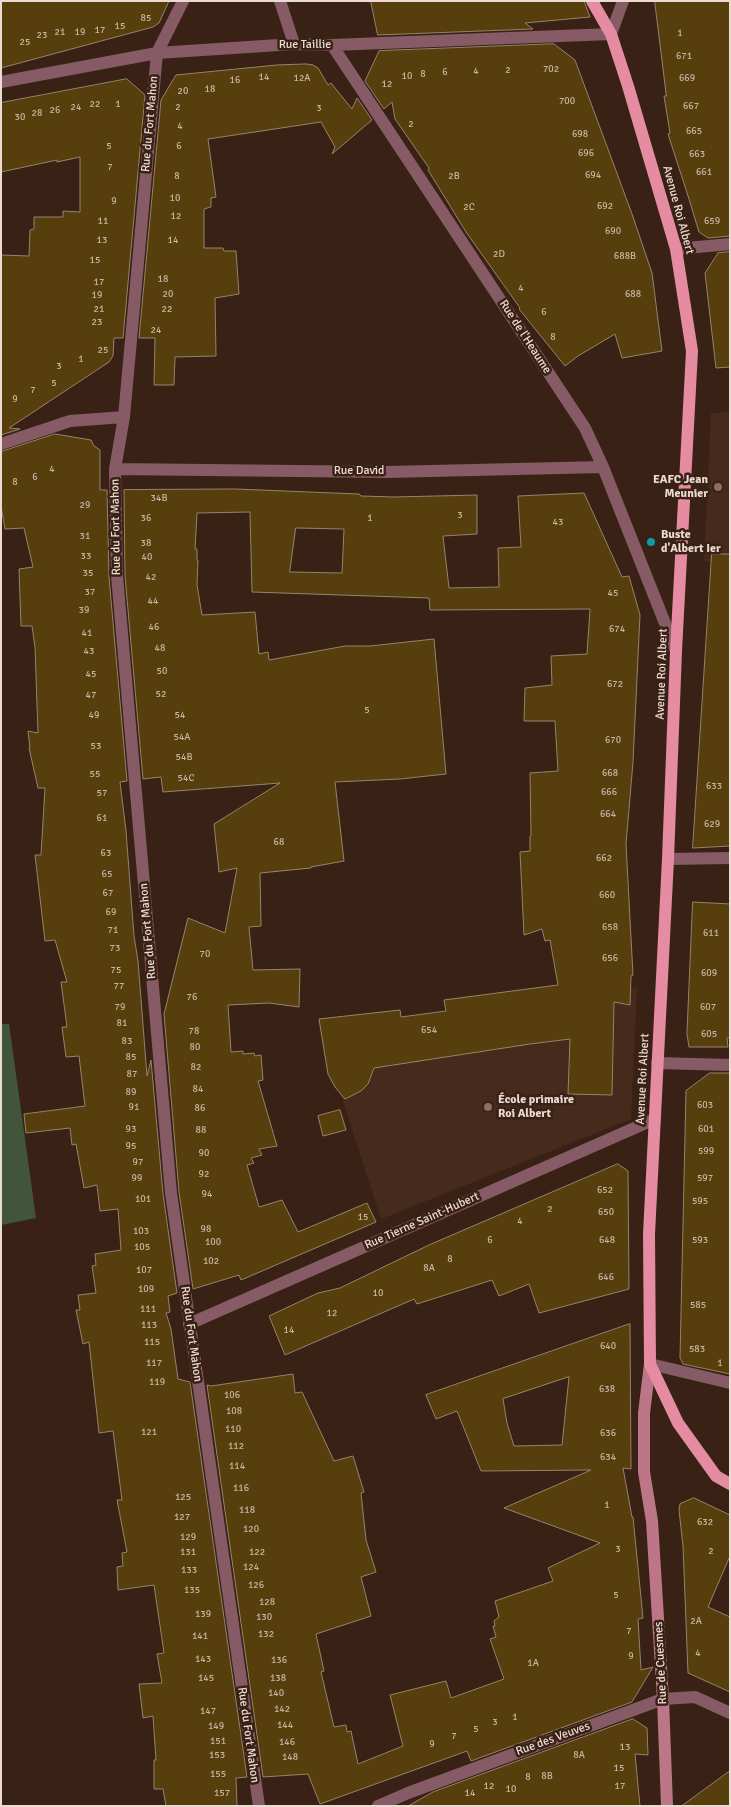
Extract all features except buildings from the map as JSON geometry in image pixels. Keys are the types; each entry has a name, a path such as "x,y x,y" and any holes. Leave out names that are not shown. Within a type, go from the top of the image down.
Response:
{"main road":[{"name":"Avenue Roi Albert","path":"592,1 611,34 676,249 692,351 649,1234 650,1364"},
{"path":"650,1364 678,1423 716,1476 730,1484"}],"street":[{"path":"157,53 183,1"},
{"path":"280,1 294,44"},
{"path":"611,34 623,1"},
{"name":"Rue Taillie","path":"1,82 157,53 294,44 332,45 611,34"},
{"name":"Rue de l'Heaume","path":"332,45 585,428 603,467 676,651"},
{"name":"Rue du Fort Mahon","path":"157,53 124,417 115,469 116,576 171,1193 259,1806"},
{"path":"676,249 730,244"},
{"path":"1,444 70,421 124,417"},
{"name":"Rue David","path":"115,469 387,472 603,467"},
{"path":"668,859 730,858"},
{"path":"657,1063 730,1065"},
{"name":"Rue Tierne Saint-Hubert","path":"190,1324 655,1119"},
{"path":"650,1364 730,1383"},
{"name":"Rue de Cuesmes","path":"650,1364 644,1413 644,1462 652,1521 663,1699 667,1806"},
{"name":"Rue des Veuves","path":"378,1806 663,1699 695,1697 730,1713"}],"shaded area":[{"name":"EAFC Jean Meunier","path":"730,412 730,564 704,561 711,413"},
{"name":"École primaire Roi Albert","path":"637,988 631,1119 381,1219 319,1027"}],"green space":[{"path":"1,1024 9,1024 36,1218 1,1225"}],"place":[{"name":"EAFC Jean Meunier","path":"718,487"},
{"name":"Buste d'Albert Ier","path":"651,542"},
{"name":"École primaire Roi Albert","path":"488,1107"}]}
